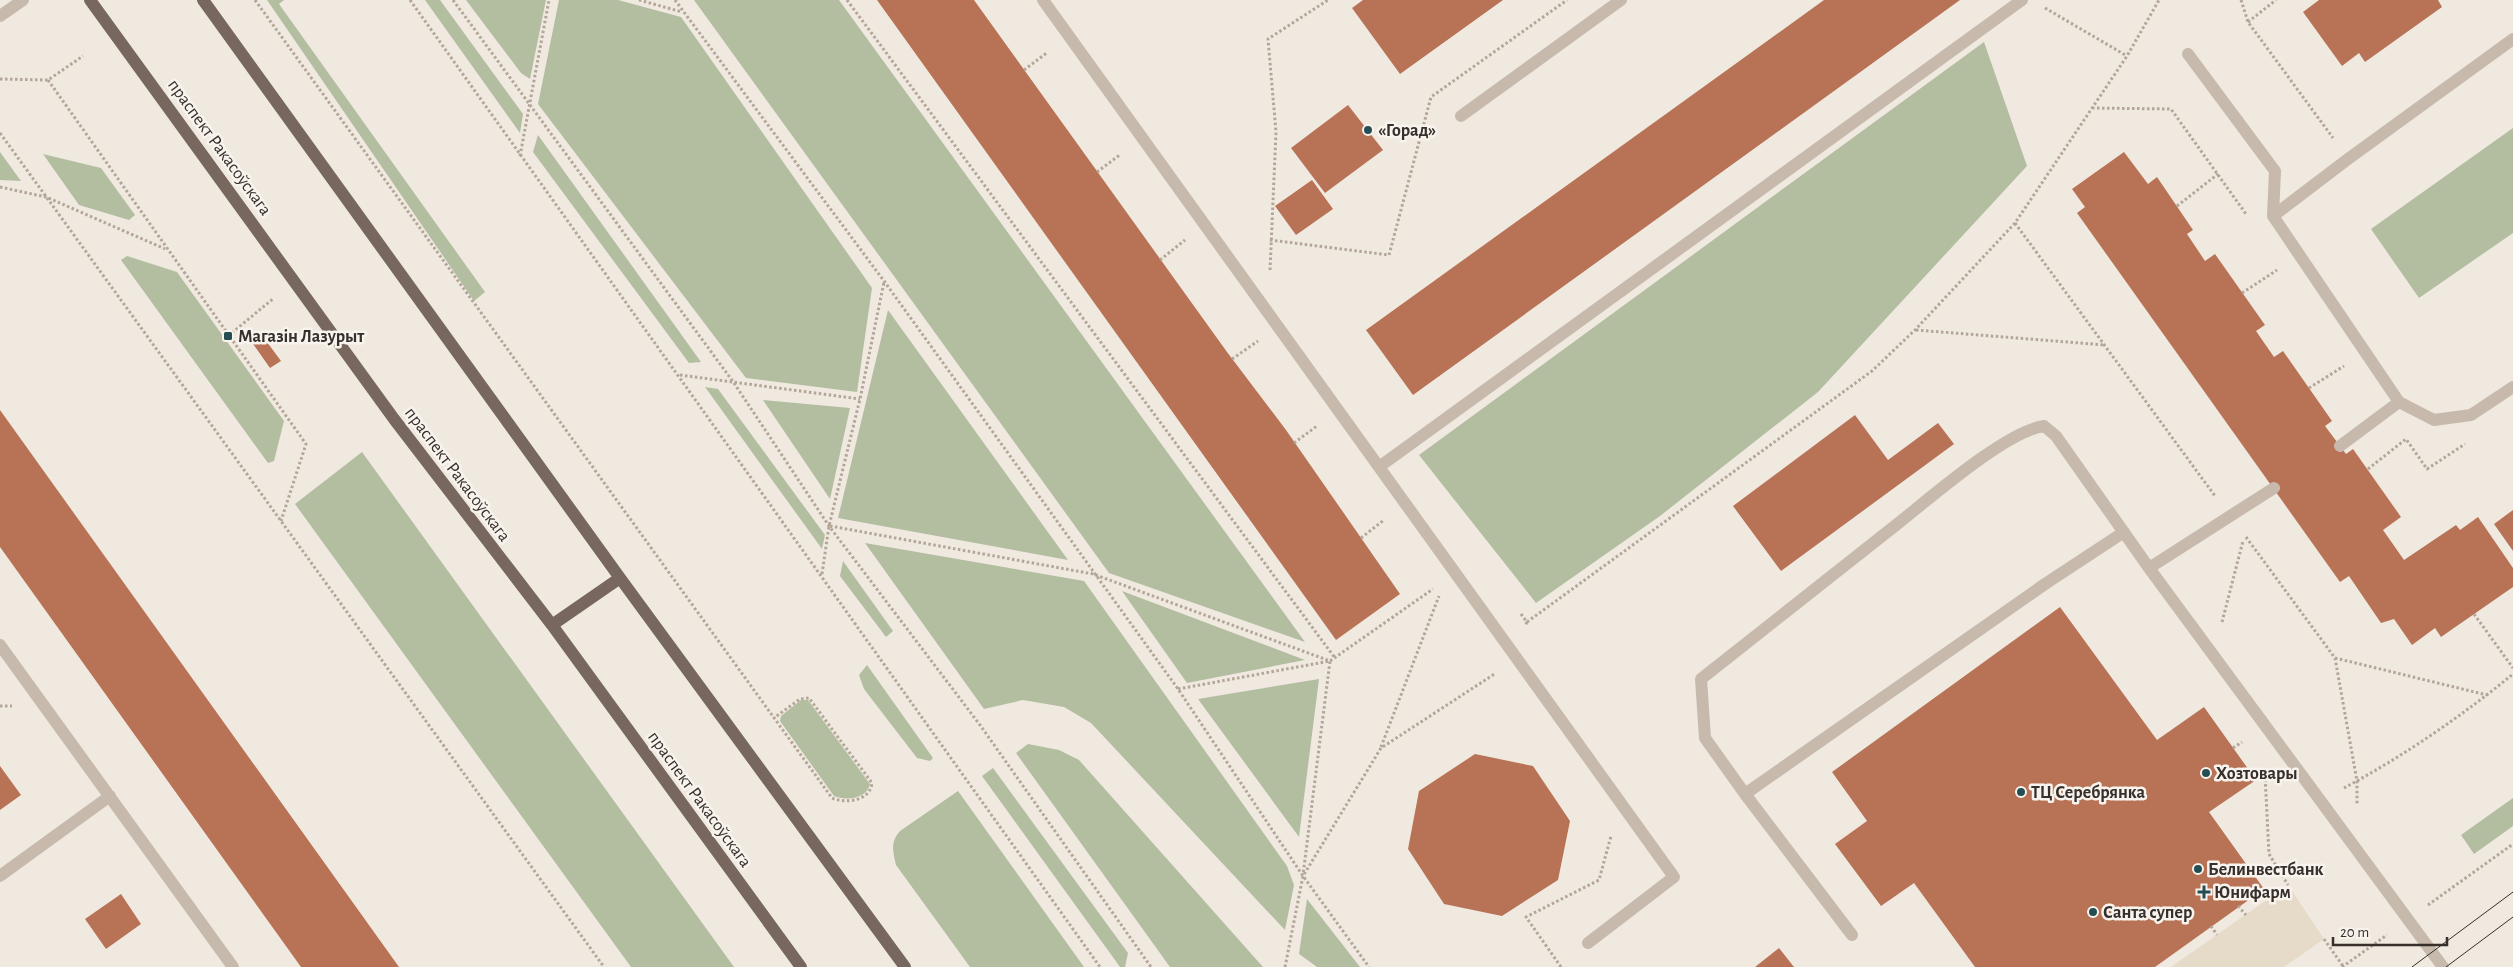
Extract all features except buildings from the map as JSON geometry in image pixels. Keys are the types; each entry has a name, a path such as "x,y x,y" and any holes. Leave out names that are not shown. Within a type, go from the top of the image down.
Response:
{"main road":[{"name":"праспект Ракасоўскага","path":"90,0 394,419 552,625 801,967"},
{"path":"202,0 620,578 905,967"},
{"path":"552,625 620,578"}],"lane":[{"path":"0,16 23,0"},
{"path":"1043,0 1674,876 1588,943"},
{"path":"1461,116 1622,0"},
{"path":"1379,467 2022,0"},
{"path":"2274,216 2348,158 2513,39"},
{"path":"2188,54 2275,172 2274,216 2399,402 2434,420 2470,415 2513,387"},
{"path":"2340,446 2399,402"},
{"path":"1852,935 1705,738 1701,679 1970,467 2020,434 2032,428 2044,426 2056,436 2149,568 2409,918 2443,967"},
{"path":"2149,568 2274,488"},
{"path":"1745,794 2045,584 2124,532"},
{"path":"0,645 233,967"},
{"path":"0,876 110,796"}],"path":[{"path":"255,0 774,718 832,798 840,801 849,801 861,797 871,788 872,783 809,698 800,699 774,718"},
{"path":"410,0 520,156 680,375 822,575 872,649 1100,967"},
{"path":"453,0 734,383 829,526 980,725 1151,967"},
{"path":"520,156 549,0"},
{"path":"639,0 683,12"},
{"path":"675,0 884,281 1093,574 1178,689 1303,876 1369,967"},
{"path":"847,0 1335,658"},
{"path":"1270,240 1389,255 1431,97 1567,0"},
{"path":"1526,622 1872,372 1915,330 2015,222 2127,56 2159,0"},
{"path":"2241,0 2248,22 2348,158"},
{"path":"2248,22 2276,0"},
{"path":"2043,7 2127,56"},
{"path":"1024,70 1052,49"},
{"path":"0,79 48,80 83,56"},
{"path":"48,80 306,444 281,521"},
{"path":"0,133 604,967"},
{"path":"1097,172 1125,151"},
{"path":"2177,206 2218,174"},
{"path":"0,187 46,197 166,249"},
{"path":"2015,222 2230,516"},
{"path":"1160,260 1187,238"},
{"path":"2242,293 2284,266"},
{"path":"228,336 295,281"},
{"path":"822,575 829,526 860,399 884,281"},
{"path":"1915,330 2105,345"},
{"path":"1232,359 1260,340"},
{"path":"2309,388 2351,361"},
{"path":"680,375 860,399"},
{"path":"1294,443 1320,424"},
{"path":"1361,538 1387,519"},
{"path":"829,526 1093,574 1330,661"},
{"path":"2214,655 2244,535 2334,658 2357,781"},
{"path":"1178,689 1330,661 1438,585"},
{"path":"1381,748 1442,588"},
{"path":"2474,614 2513,668"},
{"path":"2334,658 2488,695"},
{"path":"1303,876 1330,661"},
{"path":"2322,800 2357,781 2488,695 2513,674"},
{"path":"2236,733 2246,748"},
{"path":"2233,748 2242,742"},
{"path":"2260,768 2265,775 2269,854 2288,885"},
{"path":"1561,967 1526,918 1599,880 1613,829"},
{"path":"2324,939 2343,967 2513,844"},
{"path":"2238,906 2246,915"},
{"path":"2212,926 2217,935"}],"green space":[{"path":"267,0 284,0 279,4 485,292 474,301"},
{"path":"425,0 440,0 523,114 520,133"},
{"path":"466,0 546,0 530,79 521,73"},
{"path":"559,0 618,0 681,17 872,288 857,392 746,378 538,104"},
{"path":"694,0 839,0 1305,642 1109,573"},
{"path":"1984,42 2027,166 1818,392 1660,516 1536,603 1419,455"},
{"path":"2513,128 2513,233 2419,298 2371,229"},
{"path":"538,135 701,362 689,363 533,152"},
{"path":"0,152 21,181 0,180"},
{"path":"43,154 101,168 135,215 129,220 79,205"},
{"path":"127,256 177,272 284,421 274,461 268,463 121,260"},
{"path":"888,310 1068,560 838,518"},
{"path":"705,387 718,389 825,535 822,549"},
{"path":"763,400 850,408 830,499"},
{"path":"362,452 734,967 631,967 295,504"},
{"path":"865,543 1084,581 1287,866 1294,885 1285,930 1091,723 1064,707 1023,700 984,709"},
{"path":"843,561 893,631 886,637 840,576"},
{"path":"1122,591 1305,660 1187,683"},
{"path":"867,665 933,758 930,761 917,758 864,689 859,675"},
{"path":"1319,679 1299,837 1198,699"},
{"path":"801,700 808,700 870,784 865,793 855,798 839,798 834,796 780,721 781,716"},
{"path":"1028,744 1059,750 1079,760 1263,967 1170,967 1016,753"},
{"path":"993,768 1128,953 1125,967 1120,967 982,776"},
{"path":"958,791 1084,967 970,967 896,865 893,851 895,839 900,831"},
{"path":"2513,798 2513,826 2474,854 2461,835"},
{"path":"1307,899 1360,967 1317,967 1299,954"}],"shaded area":[{"path":"2288,885 2324,939 2284,967 2171,967"}],"tram line":[{"path":"2412,967 2513,892"},
{"path":"2446,967 2513,917"}],"place":[{"name":"«Горад»","path":"1368,130"},
{"name":"Магазін Лазурыт","path":"228,336"},
{"name":"Хозтовары","path":"2206,773"},
{"name":"ТЦ Серебрянка","path":"2021,792"},
{"name":"Белинвестбанк","path":"2198,869"},
{"name":"Юнифарм","path":"2204,892"},
{"name":"Санта супер","path":"2093,912"}]}
